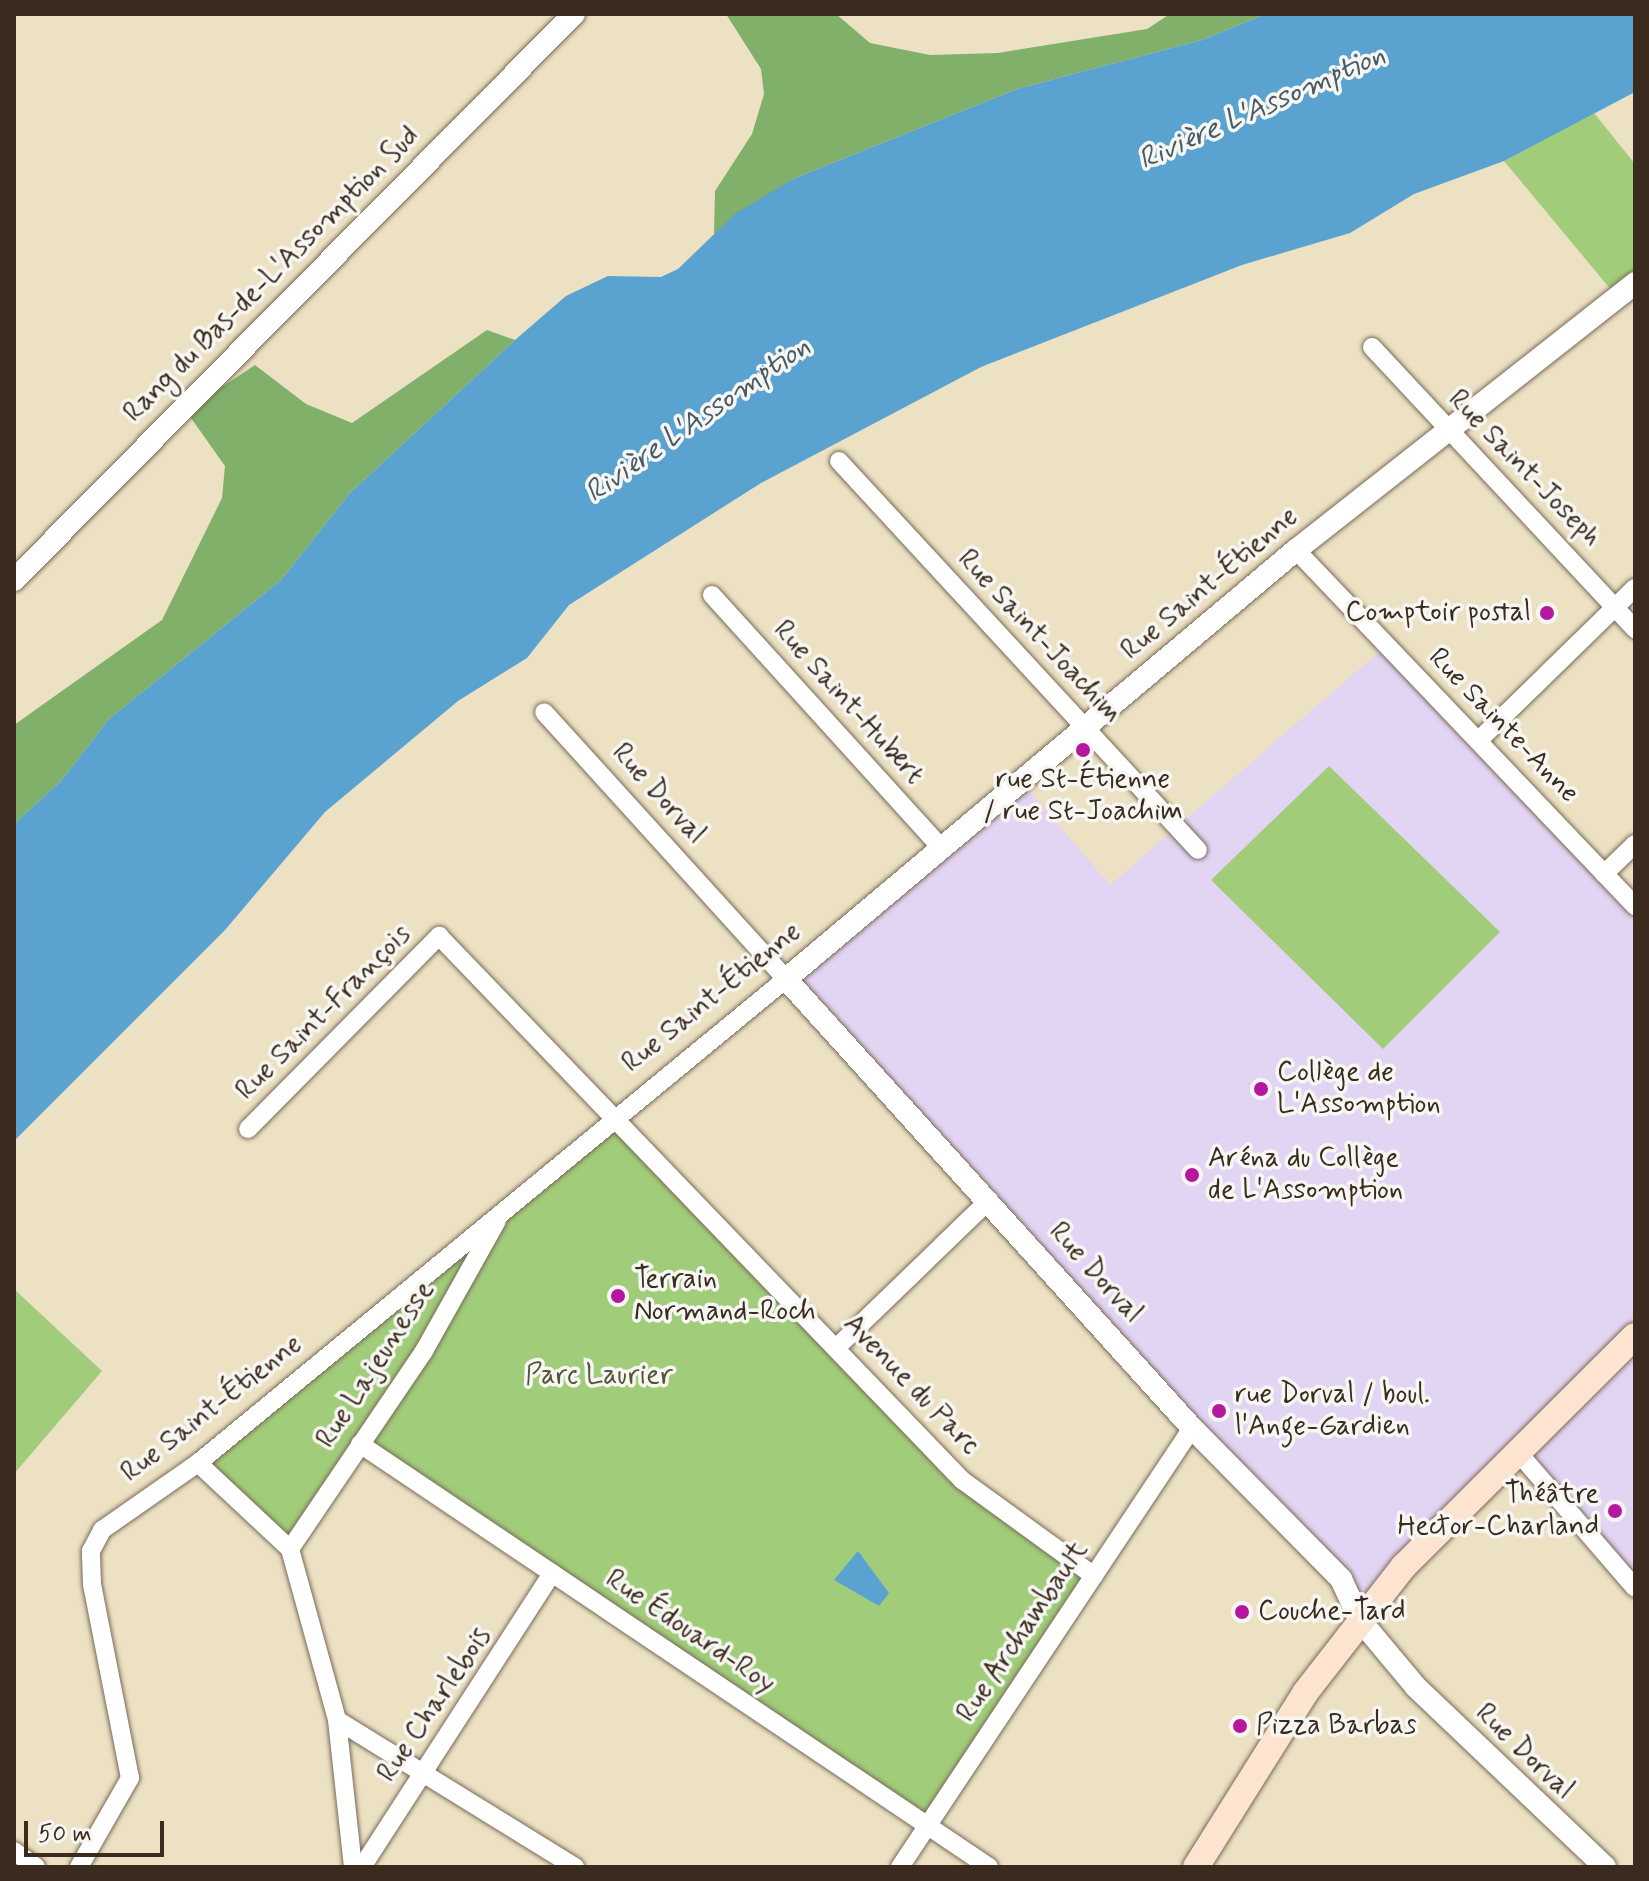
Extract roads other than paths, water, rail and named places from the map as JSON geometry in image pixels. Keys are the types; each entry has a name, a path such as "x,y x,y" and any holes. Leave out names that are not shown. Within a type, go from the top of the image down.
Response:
{"main road":[{"path":"1196,1867 1360,1620 1516,1450 1635,1336"}],"street":[{"name":"Rang du Bas-de-L'Assomption Sud","path":"14,580 574,14"},
{"name":"Rue Saint-Étienne","path":"79,1867 130,1778 96,1615 91,1551 102,1530 198,1463 611,1118 786,979 1296,550 1634,285"},
{"name":"Rue Saint-Joseph","path":"1372,347 1635,629"},
{"name":"Rue Saint-Joachim","path":"839,461 1198,850"},
{"name":"Rue Sainte-Anne","path":"1296,550 1635,906"},
{"path":"1478,741 1635,588"},
{"name":"Rue Saint-Hubert","path":"712,595 942,849"},
{"name":"Rue Dorval","path":"544,712 989,1200 1192,1428 1341,1579 1360,1620 1501,1775 1605,1867"},
{"path":"1604,874 1635,844"},
{"name":"Avenue du Parc","path":"439,936 962,1480 1094,1576"},
{"name":"Rue Saint-François","path":"248,1129 439,936"},
{"path":"836,1348 989,1200"},
{"name":"Rue Lajeunesse","path":"290,1549 424,1351 504,1208"},
{"name":"Rue Archambault","path":"900,1867 1192,1428"},
{"name":"Rue Édouard-Roy","path":"360,1444 989,1867"},
{"path":"1516,1450 1635,1588"},
{"path":"198,1463 290,1549 337,1720 353,1867"},
{"name":"Rue Charlebois","path":"362,1867 552,1573"},
{"path":"337,1720 420,1777 575,1867"},
{"path":"14,1851 36,1867"}],"water":[{"name":"Rivière L'Assomption","path":"1266,14 1635,14 1635,92 1504,161 1414,194 1350,233 1242,265 981,367 761,483 569,605 527,658 458,701 325,812 225,930 14,1141 14,824 61,781 109,719 281,580 350,493 515,340 566,296 608,276 661,277 678,269 736,213 795,178 1017,89 1202,40"},
{"path":"858,1551 889,1593 879,1606 834,1580"}],"place":[{"name":"Comptoir postal","path":"1547,613"},
{"name":"rue St-Étienne / rue St-Joachim","path":"1083,750"},
{"name":"Collège de L'Assomption","path":"1261,1089"},
{"name":"Aréna du Collège de L'Assomption","path":"1192,1175"},
{"name":"Terrain Normand-Roch","path":"618,1296"},
{"name":"rue Dorval / boul. l'Ange-Gardien","path":"1219,1411"},
{"name":"Théâtre Hector-Charland","path":"1615,1511"},
{"name":"Couche-Tard","path":"1242,1612"},
{"name":"Pizza Barbas","path":"1240,1726"}],"park label":[{"name":"Parc Laurier","path":"599,1376"}]}
